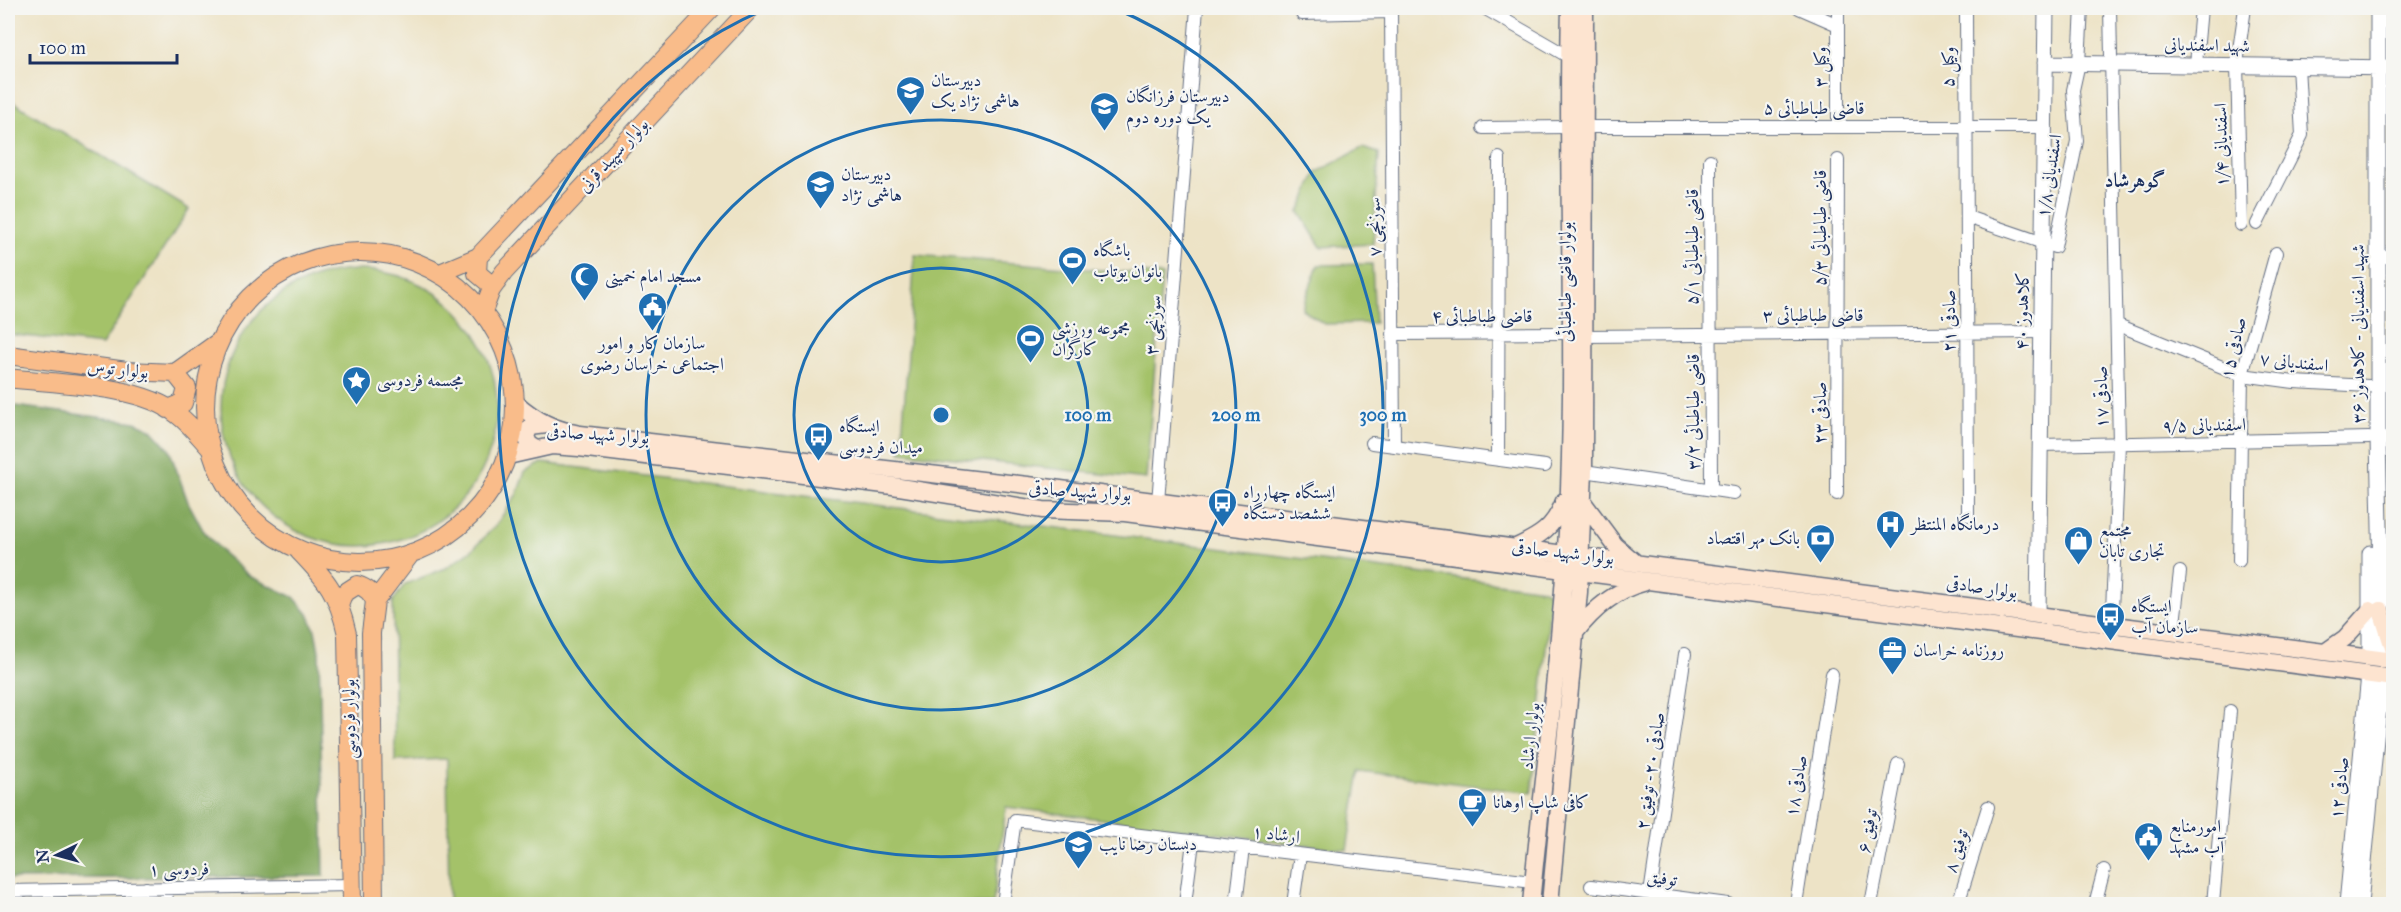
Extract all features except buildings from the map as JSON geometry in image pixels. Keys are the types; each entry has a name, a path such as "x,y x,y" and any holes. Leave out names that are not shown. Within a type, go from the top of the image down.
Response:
{"main road":[{"name":"بولوار سپهبد قرنی","path":"440,273 478,257 712,8"},
{"name":"بولوار سپهبد قرنی","path":"484,309 491,290 497,282 751,8"},
{"name":"بولوار قاضی طباطبائی","path":"1570,8 1569,57 1575,127 1578,335 1584,471 1583,502 1573,556"},
{"name":"بولوار قاضی طباطبائی","path":"1575,127 1585,8"},
{"path":"356,251 395,255 440,273 484,309 503,346 516,403 508,456 491,492 471,516 446,537 409,556 364,563 330,560 297,550 265,530 240,506 224,483 210,448 205,415 208,378 220,341 241,307 279,274 310,259 356,251"},
{"path":"478,257 477,273 489,282 497,282"},
{"name":"بولوار قاضی طباطبائی","path":"1573,556 1569,489 1578,335"},
{"name":"بولوار توس","path":"8,356 127,371 175,373 220,341"},
{"path":"168,409 183,403 187,388 175,373"},
{"name":"بولوار توس","path":"8,378 127,392 152,400 178,414 210,448"},
{"name":"بولوار شهید صادقی","path":"516,403 534,419 580,434 1045,487 1573,556"},
{"path":"537,449 529,444 526,436 530,427 547,425"},
{"name":"بولوار شهید صادقی","path":"508,456 552,446 579,448 893,486 1043,510 1125,513 1649,582"},
{"path":"1043,510 1045,487"},
{"path":"1514,548 1533,540 1557,519 1569,489"},
{"path":"1583,502 1615,546 1637,563"},
{"name":"بولوار فردوسی","path":"297,550 322,575 340,602 347,634 352,904"},
{"name":"بولوار فردوسی","path":"374,904 371,633 375,601 409,556"},
{"path":"1572,573 1573,556"},
{"name":"بولوار صادقی","path":"1573,556 2325,652 2385,657"},
{"name":"بولوار ارشاد","path":"1550,904 1574,634 1572,573"},
{"name":"بولوار ارشاد","path":"1532,904 1561,633 1572,573"},
{"path":"1574,634 1588,616 1619,592 1649,582"},
{"name":"بولوار صادقی","path":"1649,582 2382,677"},
{"path":"340,602 343,594 357,585 366,587 375,601"},
{"path":"2325,652 2345,638 2375,610"},
{"path":"2375,610 2385,657 2382,677"}],"street":[{"name":"سوزنچی ۳","path":"1158,502 1197,8"},
{"path":"1484,8 1569,57"},
{"path":"1799,8 1838,25"},
{"name":"وکيل ۳","path":"1838,8 1838,127"},
{"name":"وکيل ۵","path":"1966,8 1966,127"},
{"name":"کلاهدوز ۴۰","path":"2038,614 2046,8"},
{"path":"2079,63 2082,8"},
{"name":"صادقی ۱۷","path":"2110,8 2119,444 2112,611"},
{"path":"2196,64 2201,8"},
{"name":"اسفندیانی ۱/۴","path":"2241,225 2237,64 2245,8"},
{"name":"شهید اسفندیانی - کلاهدوز ۳۶","path":"2368,8 2380,68 2369,386 2380,439"},
{"name":"شهید اسفندیانی - کلاهدوز ۳۶","path":"2378,8 2380,68 2377,255 2380,439 2375,610 2385,657"},
{"path":"1302,11 1391,10"},
{"name":"سوزنچی ۷","path":"1391,10 1394,446"},
{"name":"شهید اسفندیانی","path":"2045,63 2237,64 2380,68"},
{"name":"اسفندیانی ۱/۸","path":"2043,243 2055,247 2077,141 2073,90 2079,63"},
{"path":"2257,224 2302,135 2298,66"},
{"name":"صادقی ۲۱","path":"1966,127 1968,515"},
{"name":"قاضی طباطبائی ۵","path":"1483,128 2044,127"},
{"path":"1498,460 1499,158"},
{"name":"قاضی طباطبائی ۵/۱","path":"1710,160 1711,333"},
{"name":"قاضی طباطبائی ۵/۳","path":"1838,160 1838,333"},
{"path":"1966,217 2043,243"},
{"name":"صادقی ۱۵","path":"2239,561 2242,375 2276,254"},
{"path":"2377,255 2394,260"},
{"name":"اسفندیانی ۷","path":"2118,325 2242,375 2294,382 2369,386"},
{"name":"قاضی طباطبائی ۳","path":"1578,335 2042,332"},
{"name":"قاضی طباطبائی ۳/۲","path":"1711,333 1711,490"},
{"name":"صادقی ۲۳","path":"1838,333 1838,494"},
{"name":"قاضی طباطبائی ۴","path":"1393,334 1578,335"},
{"name":"اسفندیانی ۹/۵","path":"2040,445 2380,439"},
{"path":"1372,443 1545,466"},
{"path":"1584,471 1734,494"},
{"path":"2173,632 2180,572"},
{"name":"صادقی ۲۰- توفیق ۲","path":"1644,897 1685,654"},
{"name":"صادقی ۱۸","path":"1796,904 1832,674"},
{"name":"صادقی ۱۲","path":"2347,904 2382,677"},
{"name":"صادقی ۱۲","path":"2360,904 2382,677"},
{"path":"2213,904 2230,711"},
{"name":"توفیق ۶","path":"1870,904 1898,764"},
{"name":"توفیق ۸","path":"1959,904 1988,807"},
{"name":"ارشاد ۱","path":"1004,904 1015,820 1533,882"},
{"path":"1185,904 1193,842"},
{"path":"1236,904 1243,848"},
{"path":"1293,904 1300,855"},
{"path":"2095,904 2104,870"},
{"name":"فردوسی ۱","path":"8,891 352,885"},
{"name":"توفیق","path":"1591,886 1644,897 1728,904"},
{"path":"146,888 152,904"},
{"path":"164,904 169,888"}],"green space":[{"path":"8,99 189,209 102,345 8,334"},
{"path":"1362,148 1379,153 1373,244 1321,247 1299,212 1317,172"},
{"name":"مجموعه ورزشی کارگران","path":"915,255 1162,275 1146,479 901,452"},
{"path":"1372,264 1375,323 1324,324 1302,309 1318,265"},
{"path":"359,270 386,273 412,281 435,294 456,311 473,332 486,355 494,381 497,408 494,435 486,461 473,484 456,505 435,522 412,535 386,543 359,546 332,543 306,535 283,522 262,505 245,484 232,461 224,435 221,408 224,381 232,355 245,332 262,311 283,294 306,281 332,273"},
{"path":"8,405 135,422 151,429 169,449 188,502 203,530 223,553 251,577 294,597 308,614 315,630 319,651 324,876 8,879"},
{"path":"542,463 1544,589 1551,595 1532,793 1360,771 1347,850 1006,807 993,904 449,904 447,759 395,761 393,601 405,584 446,568 473,549 496,525 517,494 525,472"}],"place":[{"name":"دبیرستان هاشمی نژاد یک","path":"910,116"},
{"name":"دبیرستان فرزانگان یک دوره دوم","path":"1105,132"},
{"name":"دبیرستان هاشمی نژاد","path":"820,210"},
{"name":"باشگاه بانوان یوتاب","path":"1072,286"},
{"name":"مسجد امام خمینی","path":"584,302"},
{"name":"سازمان کار و امور اجتماعی خراسان رضوی","path":"652,332"},
{"name":"مجموعه ورزشی کارگران","path":"1031,364"},
{"name":"مجسمه فردوسی","path":"356,406"},
{"name":"ایستگاه میدان فردوسی","path":"818,462"},
{"name":"ایستگاه چهارراه ششصد دستگاه","path":"1222,528"},
{"name":"درمانگاه المنتظر","path":"1890,550"},
{"name":"بانک مهر اقتصاد","path":"1821,564"},
{"name":"مجتمع تجاری تابان","path":"2078,566"},
{"name":"ایستگاه سازمان آب","path":"2110,642"},
{"name":"روزنامه خراسان","path":"1892,676"},
{"name":"کافی شاپ اوهانا","path":"1472,828"},
{"name":"امورمنابع آب مشهد","path":"2148,862"},
{"name":"دبستان رضا نایب","path":"1078,870"}],"district":[{"name":"گوهرشاد","path":"2135,180"}]}
